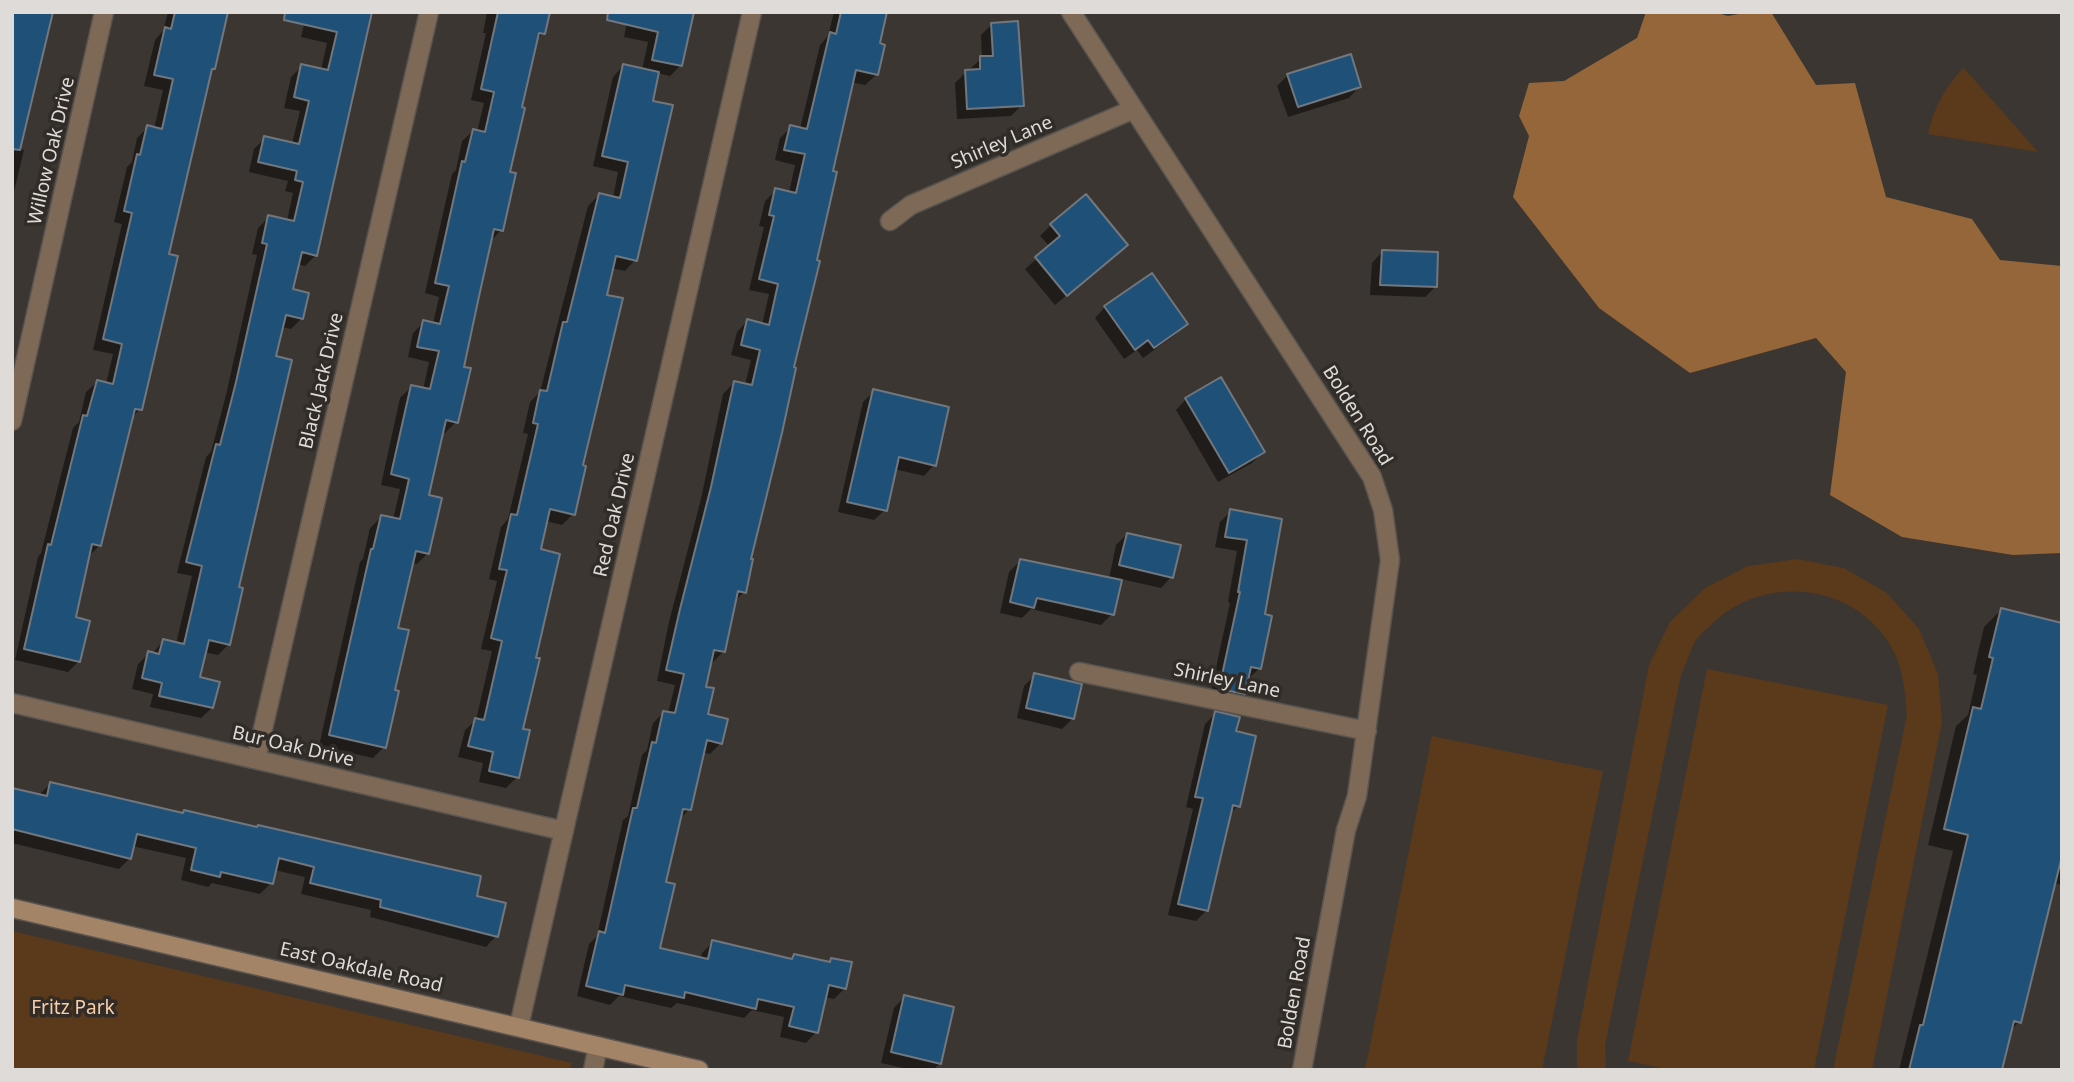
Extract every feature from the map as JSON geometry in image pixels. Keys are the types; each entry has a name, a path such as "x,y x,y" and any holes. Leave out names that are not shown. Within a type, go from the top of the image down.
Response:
{"street":[{"name":"Willow Oak Drive","path":"12,421 104,12"},
{"name":"Black Jack Drive","path":"256,760 429,12"},
{"name":"Bolden Road","path":"1072,12 1373,477 1383,510 1390,559 1367,732 1357,796 1346,830 1302,1070"},
{"name":"Red Oak Drive","path":"519,1026 752,13"},
{"name":"Shirley Lane","path":"890,221 911,205 1134,109"},
{"name":"Shirley Lane","path":"1079,672 1367,732"},
{"name":"Bur Oak Drive","path":"12,703 564,831"},
{"name":"East Oakdale Road","path":"12,908 699,1070"},
{"path":"593,1070 598,1046"}],"green space":[{"path":"1963,68 2038,152 1928,134 1941,98"},
{"path":"1797,559 1844,568 1887,593 1919,629 1938,674 1942,722 1872,1070 1833,1070 1907,715 1904,687 1894,651 1889,643 1872,623 1852,607 1829,597 1804,592 1779,592 1755,598 1731,609 1701,634 1692,648 1681,675 1605,1045 1606,1070 1577,1070 1577,1040 1649,665 1670,622 1705,588 1748,566"},
{"path":"1707,669 1888,705 1814,1070 1671,1070 1628,1061"},
{"path":"1432,736 1603,771 1542,1070 1365,1070"},
{"name":"Fritz Park","path":"12,931 572,1063 570,1070 12,1070"}],"shaded area":[{"path":"1646,12 1714,12 1728,16 1771,12 1816,85 1855,83 1886,197 1972,219 2000,260 2062,266 2062,553 2013,555 1902,537 1830,495 1846,372 1816,338 1690,373 1599,308 1513,197 1529,136 1519,116 1529,83 1564,81 1637,38"}],"building":[{"path":"12,12 53,12 20,150 12,149"},
{"path":"175,12 228,12 169,254 178,256 142,410 135,409 101,546 92,544 76,617 90,621 80,662 24,649 48,544 51,545 83,415 87,416 97,380 113,384 122,344 103,339 132,213 124,211 137,154 140,155 147,125 162,129 173,79 154,75 165,27 171,29"},
{"path":"285,12 372,12 317,256 302,252 293,289 309,293 303,319 286,315 276,356 292,360 239,587 243,588 230,645 209,640 200,677 220,682 213,708 159,696 162,683 142,678 148,651 159,654 163,639 184,644 202,566 186,562 216,444 220,445 236,382 267,244 262,243 268,215 294,221 303,182 295,180 297,171 258,162 264,136 299,144 309,101 294,97 301,64 328,70 337,32 284,20"},
{"path":"498,12 550,12 545,34 539,33 522,107 525,108 510,172 516,173 503,231 494,229 464,367 471,368 458,423 446,420 429,495 442,498 429,554 416,551 398,628 409,630 395,690 399,691 386,748 329,735 381,515 400,519 409,479 391,474 411,385 430,389 439,351 417,347 423,320 440,324 449,286 435,283 462,161 465,162 473,129 485,132 494,92 481,89"},
{"path":"608,12 694,12 682,66 652,60 658,32 607,20"},
{"path":"841,12 887,12 880,43 885,45 878,75 856,70 833,171 837,172 817,260 820,261 751,559 746,593 738,591 725,652 714,650 706,687 714,688 708,714 728,719 722,744 707,740 691,810 683,809 666,882 675,884 660,948 708,959 712,940 792,959 794,954 830,962 831,958 852,962 846,989 829,985 818,1033 789,1026 794,1007 758,999 756,1009 685,992 684,998 625,985 623,995 586,986 599,931 605,933 633,808 637,808 652,742 656,743 663,711 675,713 684,674 666,670 680,609 734,381 752,385 760,350 741,345 747,319 769,325 778,284 759,279 774,216 769,215 775,188 796,193 805,154 784,150 790,125 807,129 830,32 836,34"},
{"path":"1018,21 1024,106 967,109 965,70 980,69 980,56 993,56 991,23"},
{"path":"1351,54 1361,87 1298,107 1287,74"},
{"path":"623,64 659,72 653,101 673,105 637,261 616,256 607,295 623,298 583,465 586,466 575,515 550,509 541,549 560,554 523,729 530,730 519,778 489,771 493,752 468,746 475,718 484,720 502,641 491,638 507,570 499,569 511,514 517,515 538,424 533,423 540,390 547,391 599,193 620,198 628,162 602,156"},
{"path":"1086,194 1128,245 1067,296 1035,257 1060,236 1050,224"},
{"path":"1382,250 1438,252 1437,287 1380,285"},
{"path":"1152,273 1188,324 1154,348 1148,340 1135,350 1104,306"},
{"path":"1221,377 1265,452 1229,473 1185,398"},
{"path":"873,389 949,407 936,466 899,457 887,511 847,502"},
{"path":"1230,509 1282,519 1265,614 1272,616 1261,669 1251,667 1245,694 1219,689 1240,592 1247,540 1225,537"},
{"path":"1127,533 1181,545 1173,578 1119,565"},
{"path":"1020,559 1122,580 1114,615 1037,598 1034,608 1010,602"},
{"path":"2001,608 2062,623 2062,856 2021,1023 2014,1021 2002,1070 1909,1070 1920,1025 1923,1025 1968,835 1944,829 1973,707 1981,709 1993,658 1989,657"},
{"path":"1034,673 1082,684 1074,719 1026,708"},
{"path":"1215,711 1240,717 1236,731 1256,736 1240,807 1233,805 1208,911 1178,904 1203,798 1195,797"},
{"path":"50,782 183,813 184,810 257,827 258,825 481,876 477,896 506,903 498,937 380,907 381,900 310,883 314,867 279,858 273,884 221,872 220,877 191,870 196,848 137,834 131,859 12,829 12,788 47,796"},
{"path":"904,995 954,1007 941,1064 891,1052"}]}
